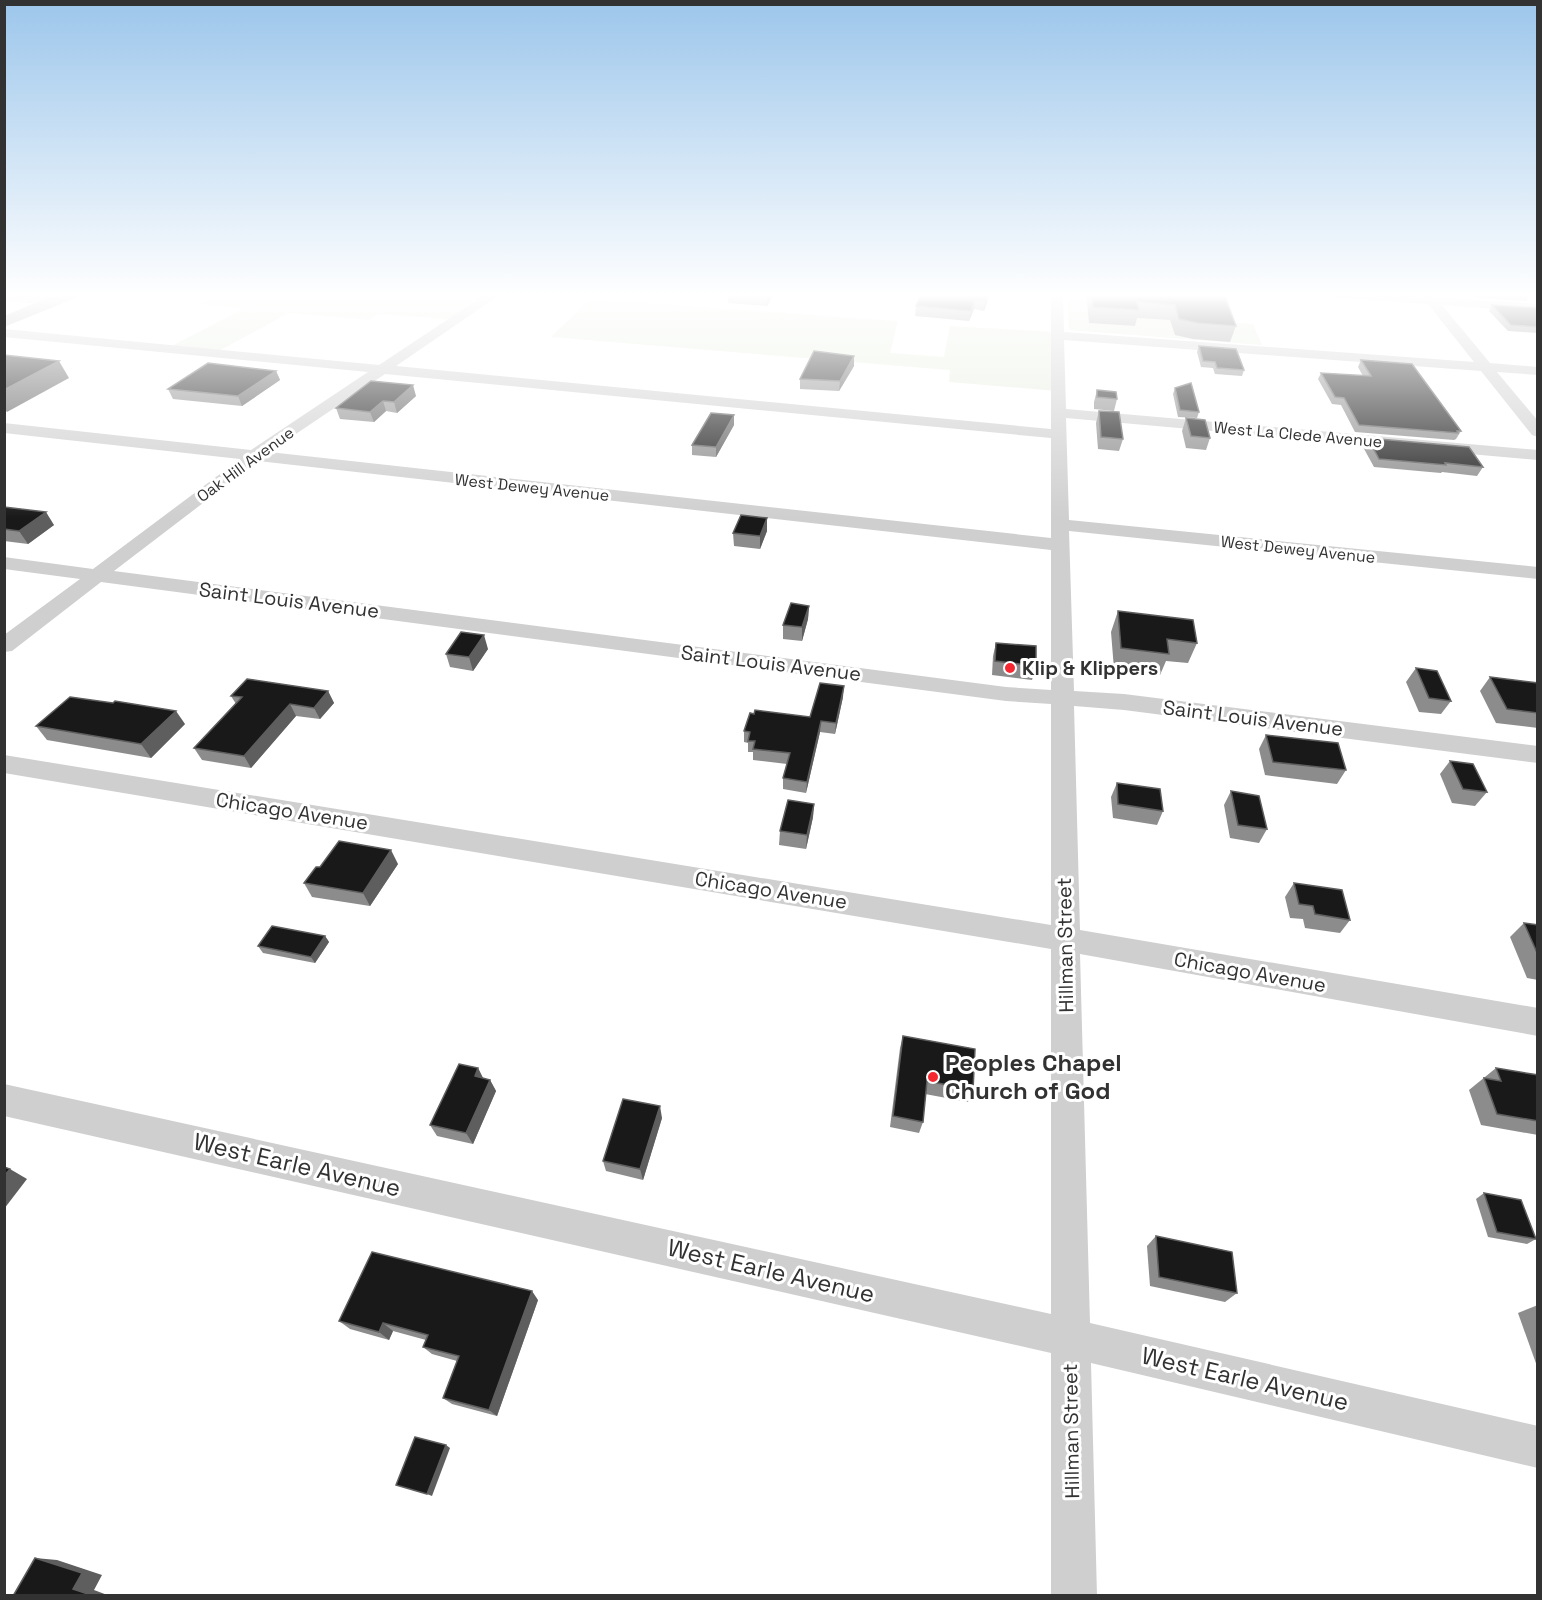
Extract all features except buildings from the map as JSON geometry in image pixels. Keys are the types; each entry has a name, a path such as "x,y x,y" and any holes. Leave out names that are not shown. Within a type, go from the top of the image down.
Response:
{"street":[{"path":"379,369 1058,434"},
{"name":"Oak Hill Avenue","path":"4,646 254,456 382,369"},
{"name":"Hillman Street","path":"1057,369 1074,1596"},
{"path":"1486,369 1538,432"},
{"path":"1507,369 1538,371"},
{"name":"West La Clede Avenue","path":"1058,413 1538,455"},
{"name":"West Dewey Avenue","path":"4,428 1060,545"},
{"name":"West Dewey Avenue","path":"1059,524 1538,573"},
{"name":"Saint Louis Avenue","path":"4,563 997,693 1124,702 1538,755"},
{"name":"Chicago Avenue","path":"4,764 1065,939 1538,1022"},
{"name":"West Earle Avenue","path":"4,1100 1070,1338 1538,1447"}],"green space":[{"path":"934,369 1058,369 1058,391 949,382 950,370"}],"place":[{"name":"Klip & Klippers","path":"1010,668"},
{"name":"Peoples Chapel Church of God","path":"933,1077"}]}
